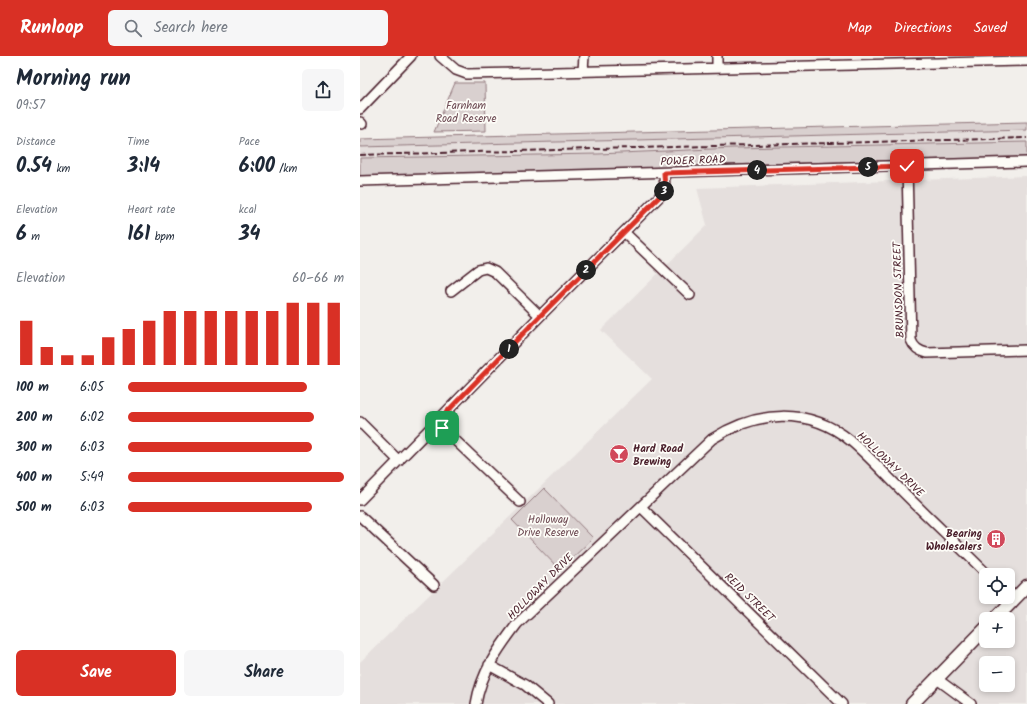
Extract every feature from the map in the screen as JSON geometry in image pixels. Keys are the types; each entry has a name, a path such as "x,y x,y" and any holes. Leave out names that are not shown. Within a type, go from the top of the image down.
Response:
{"main road":[{"path":"1015,594 1027,586"},
{"path":"912,704 979,635"}],"street":[{"path":"360,109 411,56"},
{"path":"440,56 451,66 467,74 718,68 876,60 1027,61"},
{"path":"583,71 584,56"},
{"path":"717,56 718,68"},
{"name":"POWER ROAD","path":"360,181 1027,162"},
{"name":"BRUNSDON STREET","path":"907,166 911,340 913,345 917,349 927,353 1027,350"},
{"path":"360,500 660,196 665,189 664,173"},
{"path":"624,232 690,295"},
{"path":"451,291 478,270 486,268 495,272 540,316"},
{"name":"HOLLOWAY DRIVE","path":"476,704 482,679 489,665 500,646 517,624 712,439 723,432 742,424 762,418 787,416 801,418 820,423 850,441 981,568"},
{"path":"360,422 399,461"},
{"path":"436,423 520,502"},
{"name":"REID STREET","path":"641,507 842,704"},
{"path":"360,516 434,585"},
{"path":"489,665 525,685 548,704"},
{"path":"937,679 971,704"}],"shaded area":[{"path":"1027,130 1027,142 734,148 598,154 360,158 360,147"},
{"path":"1027,176 1027,704 360,704 360,662 652,379 601,330 707,225 697,188"}],"green space":[{"name":"Farnham Road Reserve","path":"455,83 485,83 486,131 434,132"},
{"path":"1027,122 1027,130 360,147 360,139"},
{"path":"1027,142 1027,157 360,177 360,158 598,154 734,148"},
{"name":"Holloway Drive Reserve","path":"544,488 593,538 560,570 512,520"}],"railway":[{"path":"360,155 1027,138"}],"place":[{"name":"Hard Road Brewing","path":"619,454"},
{"name":"Bearing Wholesalers","path":"996,539"}],"route":[{"path":"442,428 436,423 660,196 665,189 664,173 907,166"}]}
